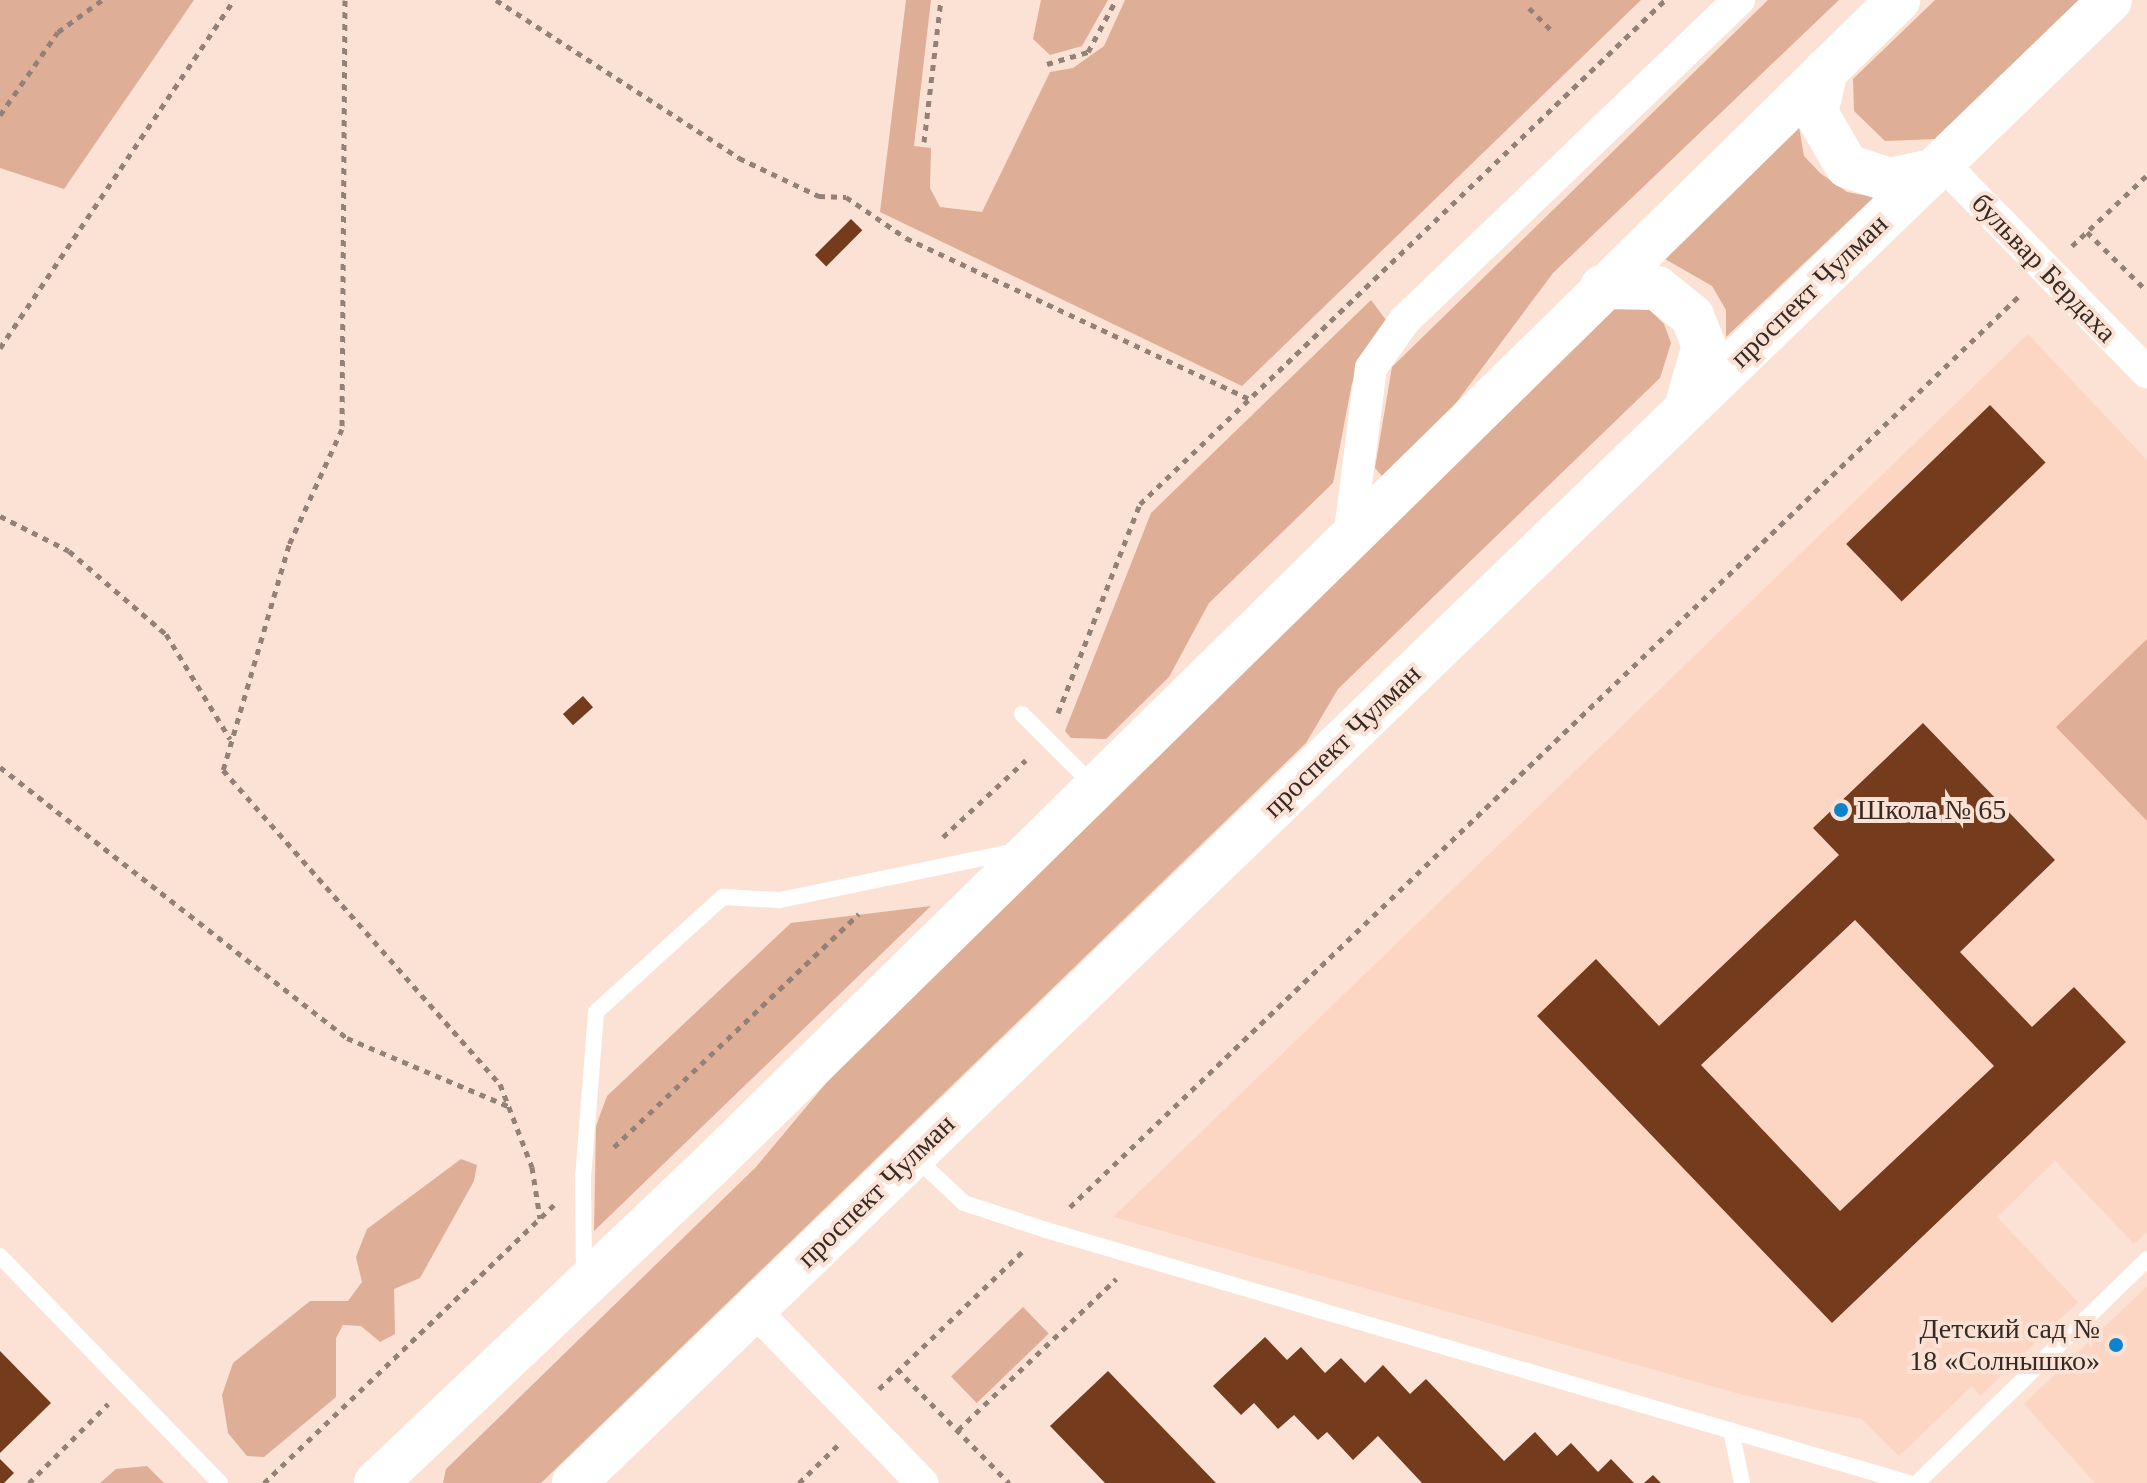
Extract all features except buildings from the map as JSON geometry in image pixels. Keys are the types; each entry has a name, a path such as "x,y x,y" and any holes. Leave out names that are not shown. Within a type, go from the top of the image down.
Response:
{"main road":[{"path":"376,1483 584,1287 1092,784 1349,539 1602,287 1898,0"},
{"name":"проспект Чулман","path":"574,1483 2110,0"},
{"path":"1826,70 1816,113 1847,166 1889,180 1937,167"},
{"path":"1602,287 1657,288 1692,316 1704,346 1683,413"},
{"path":"417,1483 431,1434"}],"street":[{"path":"1349,539 1371,368 1405,320 1739,0"},
{"name":"бульвар Бердаха","path":"1937,167 2147,372"},
{"path":"753,1309 922,1483"}],"lane":[{"path":"1022,714 1092,784"},
{"path":"584,1287 583,1178 596,1012 723,897 780,900 1030,848"},
{"path":"914,1155 964,1203 1046,1230 1909,1483"},
{"path":"0,1256 220,1483"},
{"path":"1917,1483 2147,1259"},
{"path":"1731,1430 1738,1481"}],"path":[{"path":"0,115 58,32 102,0"},
{"path":"0,348 234,0"},
{"path":"345,0 342,429 289,545 223,770 445,1016 500,1084 532,1167 540,1218"},
{"path":"496,0 739,158 819,196 846,197 906,238 1250,399"},
{"path":"924,142 941,0"},
{"path":"1047,64 1088,52 1116,0"},
{"path":"936,843 1048,740 1140,504 1665,0"},
{"path":"1529,8 1553,32"},
{"path":"799,1483 897,1369 1046,1230 2147,175"},
{"path":"2087,232 2147,291"},
{"path":"0,516 69,551 166,634 231,740"},
{"path":"0,767 347,1038 509,1106"},
{"path":"958,1430 1139,1257"},
{"path":"897,1369 1009,1483"},
{"path":"29,1483 126,1386"}],"shaded area":[{"path":"0,0 194,0 64,189 0,168"},
{"path":"906,0 931,0 914,146 931,148 930,188 940,207 982,212 1050,72 1073,68 1104,46 1125,0 1641,0 1242,386 880,212"},
{"path":"1041,0 1108,0 1082,46 1050,55 1033,39"},
{"path":"1768,0 1839,0 1553,273 1453,407 1382,476 1375,468 1392,367"},
{"path":"1935,0 2080,0 1935,139 1885,141 1854,111 1853,79"},
{"path":"1799,127 1804,156 1820,173 1847,192 1874,197 1726,337 1726,310 1712,286 1665,259"},
{"path":"1371,300 1386,320 1352,383 1333,483 1209,603 1169,677 1106,739 1071,738 1065,731 1151,513"},
{"path":"1611,309 1649,309 1664,324 1671,343 1660,378 1338,689 1306,743 541,1483 443,1483 446,1469 756,1167 848,1057"},
{"name":"Школа № 65","path":"2028,334 2147,460 2147,1232 2134,1244 2055,1161 1997,1217 2078,1302 1980,1396 1972,1386 1899,1456 1861,1419 1743,1395 1113,1217"},
{"path":"2147,639 2147,821 2056,727"},
{"path":"931,906 594,1231 596,1126 607,1096 791,923"},
{"path":"461,1159 477,1165 474,1181 420,1278 394,1289 395,1334 380,1342 361,1326 343,1325 336,1338 336,1397 264,1457 247,1456 228,1433 222,1395 233,1363 310,1301 348,1301 362,1282 356,1257 367,1229"},
{"name":"Детский сад № 18 «Солнышко»","path":"2147,1286 2147,1483 2095,1483 2024,1404"},
{"path":"1023,1307 1049,1334 977,1403 951,1376"},
{"path":"147,1466 164,1483 100,1483 116,1469"}],"place":[{"name":"Школа № 65","path":"1841,810"},
{"name":"Детский сад № 18 «Солнышко»","path":"2116,1345"}]}
